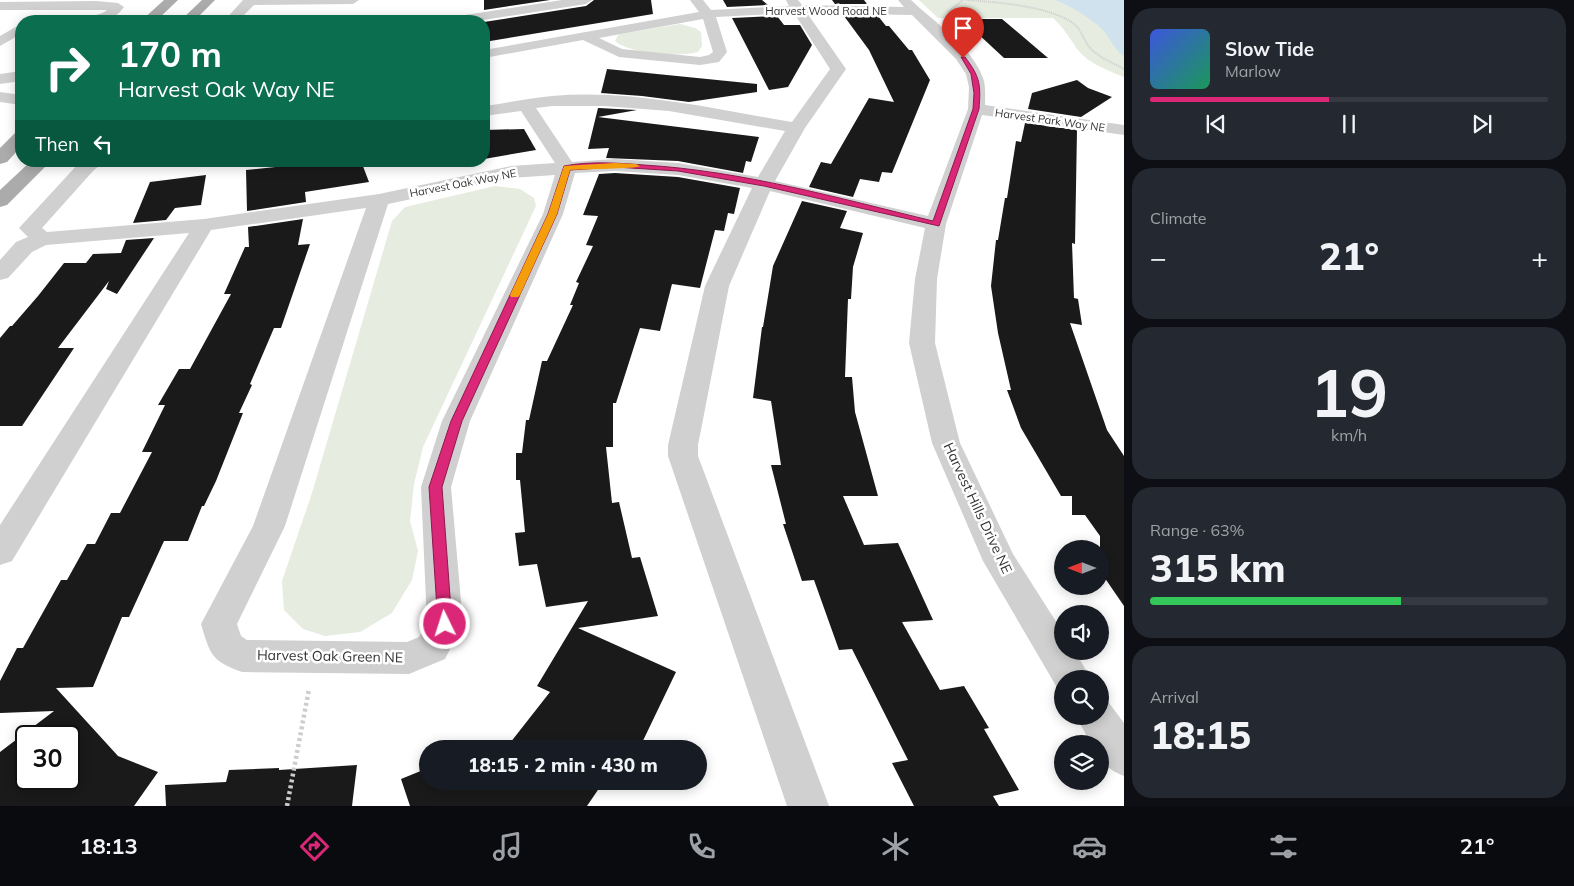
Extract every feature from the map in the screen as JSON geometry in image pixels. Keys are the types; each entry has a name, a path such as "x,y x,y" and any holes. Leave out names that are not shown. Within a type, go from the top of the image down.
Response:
{"main road":[{"path":"193,15 209,0"},
{"path":"154,15 167,2"},
{"path":"0,158 15,143"},
{"path":"0,201 36,167"}],"street":[{"path":"338,14 346,0"},
{"path":"237,15 250,1 353,0"},
{"path":"585,36 619,53 700,61 714,59 720,52 708,14 695,0"},
{"path":"490,16 591,2"},
{"path":"0,6 47,3 118,7 109,15"},
{"path":"34,15 47,3"},
{"path":"796,5 838,69 796,128 764,184 717,286 683,445 683,456 808,806"},
{"name":"Harvest Wood Road NE","path":"490,53 708,14 796,5 909,6"},
{"name":"Harvest Hills Drive NE","path":"909,6 963,58 974,74 977,93 976,109 936,224 926,279 922,343 946,443 1000,561 1067,670"},
{"path":"604,19 620,30"},
{"path":"2,39 15,31"},
{"path":"0,79 15,77"},
{"path":"0,96 15,93"},
{"path":"0,96 15,99"},
{"path":"490,109 553,102 632,103 669,106 796,128"},
{"path":"526,106 567,168"},
{"name":"Harvest Park Way NE","path":"976,109 1124,130"},
{"name":"Harvest Oak Way NE","path":"0,273 24,247 42,239 204,225 379,200 511,172 615,165 678,169 764,184 936,224"},
{"path":"42,239 30,228 86,167"},
{"name":"Harvest Oak Green NE","path":"379,200 269,526 219,624 226,646 242,656 409,658 432,648 445,624 436,487 456,421 553,214 567,168"},
{"path":"0,552 204,225"},
{"path":"1102,725 1124,756"}],"path":[{"path":"966,0 999,2 1036,9 1067,19 1076,25 1091,49 1104,59 1124,69"},
{"path":"287,806 316,657"}],"shaded area":[{"path":"919,0 1124,0 1124,77 1087,59 1053,18 938,18"},
{"path":"680,24 695,28 701,32 702,46 698,52 667,54 643,52 615,41 618,35 621,34"},
{"path":"495,186 520,189 534,198 536,206 423,447 414,484 410,521 418,551 412,580 392,613 360,632 325,636 303,629 284,610 282,581 312,493 392,221 405,207"}],"water":[{"path":"1055,0 1124,0 1124,56 1097,25 1080,12"}],"building":[{"path":"484,0 550,0 484,10"},
{"path":"594,0 651,0 653,14 490,41 490,21 586,6"},
{"path":"723,0 762,0 768,5 727,7"},
{"path":"832,0 864,0 867,4 835,4"},
{"path":"777,16 784,25 800,25 812,45 788,87 769,90 732,18"},
{"path":"844,16 878,16 909,50 912,50 930,80 892,173 882,172 879,182 860,179 853,197 809,187 821,162 831,164 869,98 894,102 869,50"},
{"path":"962,19 1002,19 1048,58 1004,58"},
{"path":"607,69 757,84 757,92 689,102 601,93"},
{"path":"1077,80 1088,88 1112,97 1081,117 1028,109 1032,93"},
{"path":"598,108 637,110 598,117 759,137 751,162 746,161 743,173 678,161 606,158 609,148 588,149"},
{"path":"1025,123 1077,130 1075,244 1072,243 1074,298 1078,299 1082,325 1070,323 1107,430 1124,456 1124,606 1109,584 1109,540 1100,540 1100,536 1085,515 1072,515 1072,496 1061,496 1021,428 1007,390 1011,390 998,333 991,286 996,240 998,240 1005,198 1007,198 1016,141 1021,142"},
{"path":"524,129 536,150 490,158 490,130"},
{"path":"275,167 363,167 369,182 305,192 306,202 247,211 246,170"},
{"path":"615,173 678,177 740,188 734,214 728,213 724,231 715,230 700,288 672,284 660,331 640,328 616,403 613,403 613,447 606,447 612,503 619,502 632,558 640,557 658,616 578,628 676,672 643,740 512,740 550,692 537,686 588,601 546,607 537,564 519,566 515,533 525,532 520,480 516,480 516,453 522,453 526,420 529,420 542,361 547,361 573,305 570,305 579,283 576,282 593,246 586,245 598,216 583,215 599,174"},
{"path":"206,175 201,205 175,208 166,220 133,223 150,182"},
{"path":"802,201 847,211 840,228 863,233 853,267 851,299 848,299 845,377 852,377 855,412 878,496 843,496 864,545 898,543 933,620 902,622 940,690 964,686 989,728 984,729 1019,790 993,796 999,806 914,806 892,763 908,760 852,649 839,650 814,580 802,581 783,524 786,524 771,465 781,465 771,401 753,398 762,327 773,266"},
{"path":"303,219 298,245 310,244 281,328 274,328 250,384 252,385 239,413 243,413 216,481 204,506 202,506 188,541 164,541 129,617 122,617 93,687 56,688 118,756 158,772 134,806 0,806 0,752 15,741 15,790 80,790 80,725 36,725 54,711 0,713 0,681 17,648 23,648 61,580 67,580 87,544 95,544 111,513 120,513 152,452 142,452 165,405 158,405 179,369 190,369 231,294 224,294 245,247 249,247 248,227"},
{"path":"154,238 117,294 106,289 109,281 58,348 74,348 22,426 0,426 0,338 38,296 64,263 86,263 93,254 121,253 126,240"},
{"path":"357,765 352,806 166,806 165,785 226,782 229,770 279,768 279,770"},
{"path":"419,772 419,790 598,790 587,806 410,806 401,779"}],"slow traffic":[{"path":"515,295 553,214 567,168 615,165 636,166"}],"route":[{"path":"445,624 436,487 456,421 553,214 567,168 615,165 678,169 764,184 936,224 976,109 977,93 974,74 963,58"}]}
